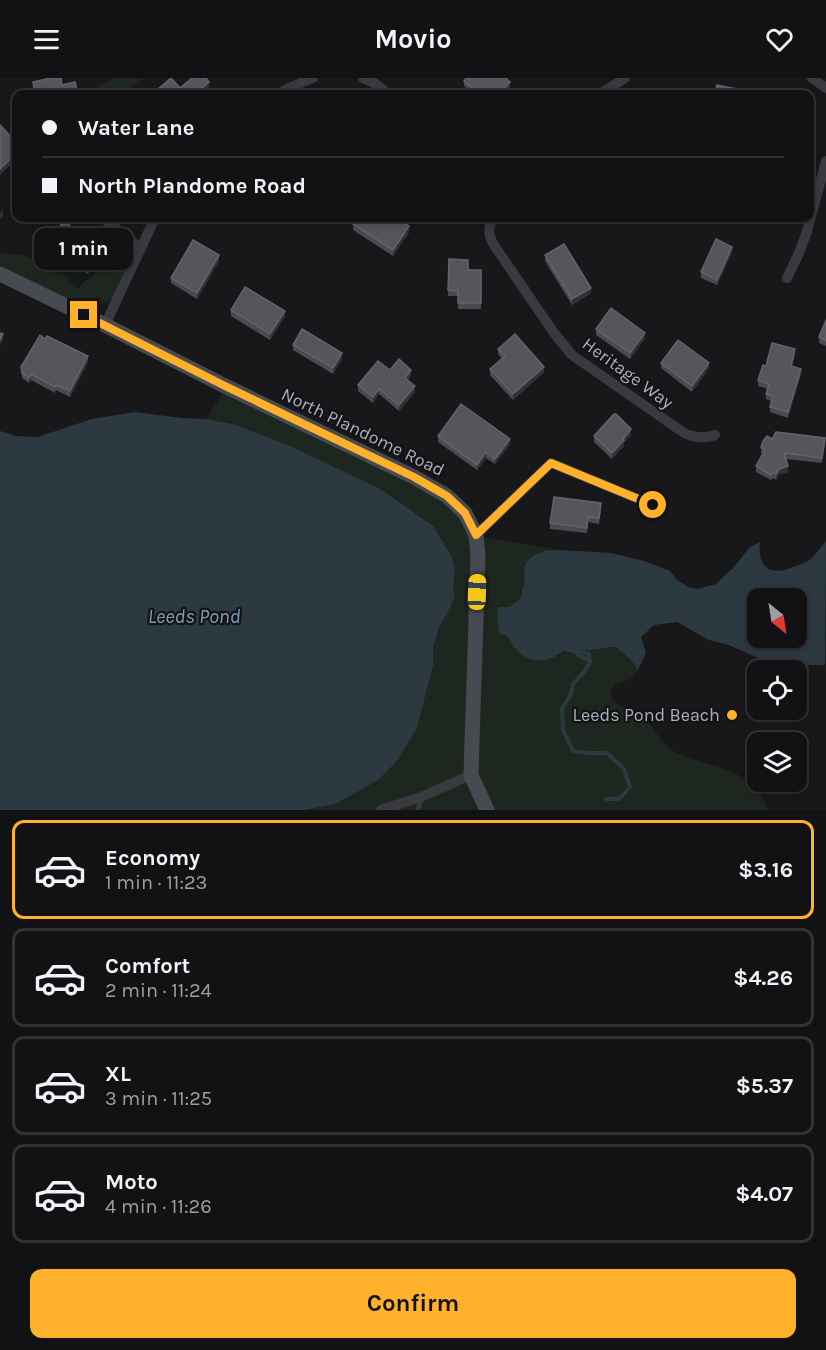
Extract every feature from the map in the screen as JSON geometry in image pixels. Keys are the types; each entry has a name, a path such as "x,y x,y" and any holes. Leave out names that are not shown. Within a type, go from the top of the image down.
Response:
{"main road":[{"name":"North Plandome Road","path":"0,274 414,477 447,496 465,513 476,535 478,556 471,775 487,810"}],"street":[{"path":"286,90 313,78"},
{"path":"363,78 383,90"},
{"path":"606,90 625,78"},
{"path":"812,78 826,88"},
{"path":"814,205 826,161"},
{"path":"108,222 140,248"},
{"path":"105,325 154,222"},
{"name":"Heritage Way","path":"492,222 488,229 489,237 554,333 572,355 684,433 697,437 715,435"},
{"path":"787,278 799,253 809,222"},
{"path":"476,535 551,463 653,505"},
{"path":"381,810 421,797 471,775"}],"lane":[{"path":"418,810 421,797"}],"shaded area":[{"path":"112,78 144,78 130,90 97,90 97,86"},
{"path":"0,253 22,255 35,260 49,272 65,275 78,290 82,284 104,267 123,258 126,263 126,272 113,298 108,302 78,307 0,272"},
{"path":"227,387 447,496 477,536 559,550 543,552 532,559 524,568 525,580 520,599 509,607 498,607 510,642 558,656 566,649 590,650 616,647 631,660 638,670 633,677 614,686 611,696 614,702 642,717 677,753 730,771 747,781 747,792 758,792 768,810 304,810 335,804 417,728 433,667 433,648 439,628 455,594 453,592 455,568 452,557 433,526 382,490 233,424 206,419"}],"water":[{"name":"Leeds Pond","path":"135,412 233,424 290,446 382,490 433,526 452,557 455,568 453,592 455,594 439,628 433,648 433,666 417,728 396,762 378,780 335,804 304,810 0,810 0,431 15,436 38,437 92,419"},
{"path":"826,541 825,665 807,665 807,660 761,659 729,645 709,640 677,622 654,625 641,637 646,653 638,670 631,660 616,647 590,650 566,649 548,659 532,660 518,651 507,635 499,634 498,607 509,607 520,599 525,580 524,568 528,560 544,551 611,553 644,561 670,571 677,580 688,587 698,589 716,584 750,547 760,542 763,564 772,570 785,570 802,564 815,555"}],"building":[{"path":"61,78 62,85 75,82 77,90 34,90 33,82"},
{"path":"171,78 180,88 192,78 206,78 209,82 200,90 157,90"},
{"path":"466,78 506,78 510,82 505,90 475,90 464,81"},
{"path":"717,85 742,90 716,90"},
{"path":"0,125 12,138 12,157 0,169 1,147"},
{"path":"65,222 102,251 88,269 50,239"},
{"path":"355,222 402,222 409,226 393,250 353,224"},
{"path":"716,239 732,247 717,280 701,272"},
{"path":"193,240 219,255 197,293 171,278"},
{"path":"564,244 591,288 572,299 545,255"},
{"path":"449,259 468,260 468,270 481,270 481,303 458,303 458,291 448,290"},
{"path":"245,287 285,311 270,334 231,310"},
{"path":"611,308 645,333 630,353 596,329"},
{"path":"826,320 826,341 819,337"},
{"path":"302,329 342,353 333,368 293,345"},
{"path":"515,334 544,367 513,394 490,369 505,356 498,349"},
{"path":"40,335 45,339 47,336 88,356 70,391 56,385 55,387 31,374 29,378 22,373 21,367"},
{"path":"678,340 709,363 692,386 661,363"},
{"path":"772,343 795,349 791,366 801,369 788,412 770,407 773,396 766,394 769,384 758,380 763,365 766,366"},
{"path":"399,359 411,370 405,378 415,386 399,405 379,389 373,397 358,385 378,361 390,370"},
{"path":"461,404 510,439 495,459 486,452 477,465 438,436"},
{"path":"614,414 631,429 612,453 594,436"},
{"path":"776,432 825,438 822,458 784,453 788,466 771,475 756,466 765,450 761,447 763,441 767,436 772,439"},
{"path":"554,497 601,503 599,518 588,517 587,528 550,523"}],"waterway":[{"path":"566,649 589,654 590,662 573,684 571,694 562,709 563,730 573,751 607,753 624,769 630,787 619,799 606,799"},
{"path":"576,652 590,661"}],"place":[{"name":"Leeds Pond Beach","path":"732,715"}],"route":[{"path":"84,315 414,477 447,496 465,513 476,535 551,463 653,505"}]}
